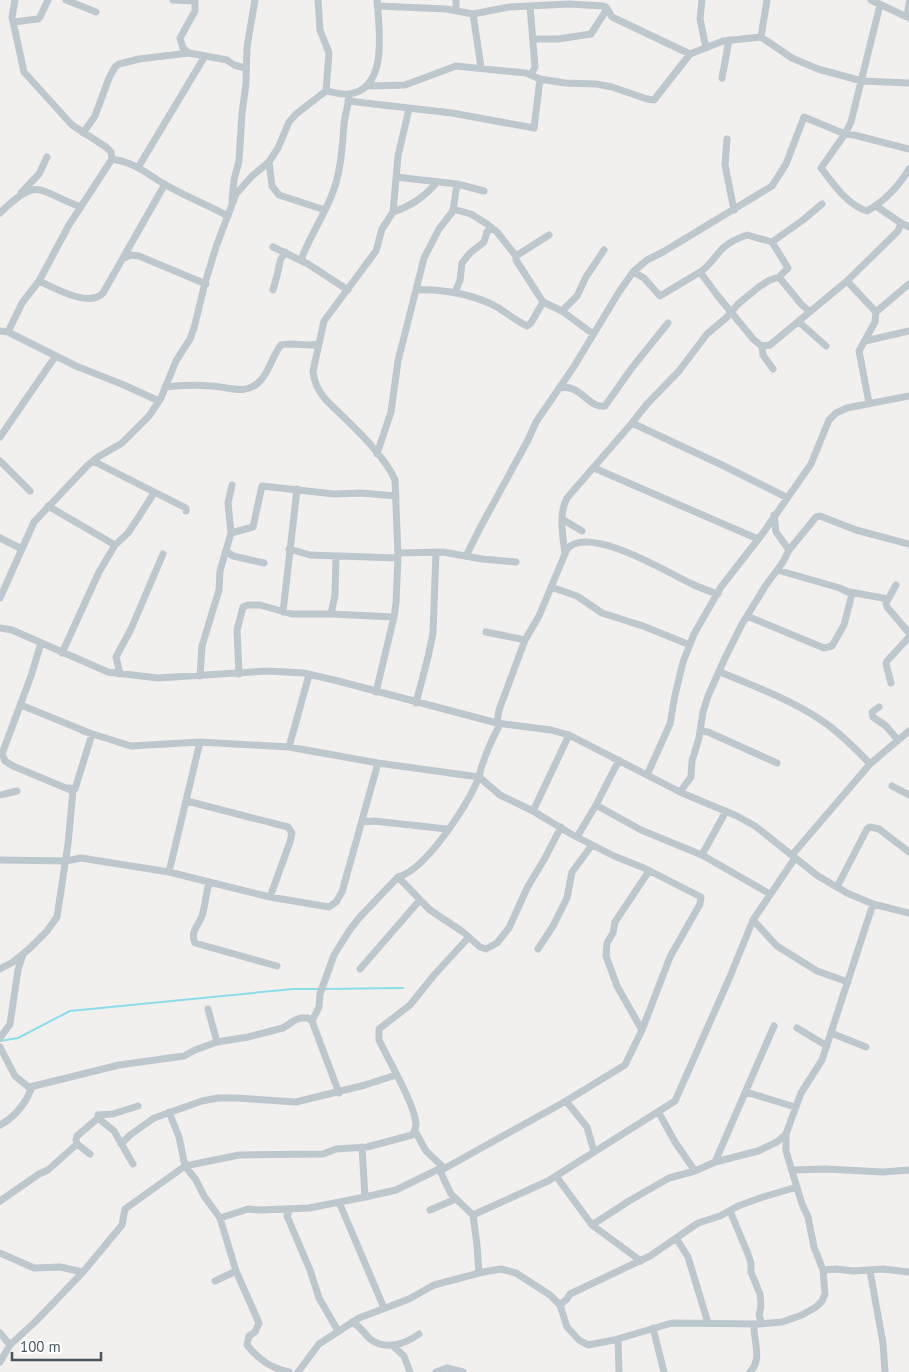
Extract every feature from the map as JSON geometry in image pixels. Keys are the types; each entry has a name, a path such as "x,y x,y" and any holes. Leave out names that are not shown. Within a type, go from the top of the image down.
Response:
{"street":[{"path":"8,332 22,303 39,281 81,207 112,159 111,152 106,147 72,125 24,72 12,17 15,0"},
{"path":"14,22 38,19 48,0"},
{"path":"66,0 96,12"},
{"path":"173,0 195,1 195,10 180,38 183,48 189,53"},
{"path":"232,203 234,180 239,161 246,84 247,47 255,0"},
{"path":"0,598 34,522 93,461 122,443 149,416 159,401 176,361 190,339 216,247 236,194 252,176 269,162 278,148 289,122 296,114 326,91 329,53 320,30 318,0"},
{"path":"456,0 456,11"},
{"path":"702,0 700,18 706,48"},
{"path":"761,37 767,0"},
{"path":"871,0 908,18 909,3"},
{"path":"301,260 306,244 325,210 336,183 341,163 344,122 349,98 367,86 376,70 379,53 378,3 446,9 473,14 509,3 530,6 570,2 603,6 612,16 690,54"},
{"path":"880,5 851,122 845,134 821,168 843,196 860,209 867,211 884,200 909,169"},
{"path":"530,6 535,67 531,75"},
{"path":"534,39 558,39 591,34 607,9"},
{"path":"473,14 481,67"},
{"path":"367,86 394,87 405,85 456,66 481,67 526,72 540,79 580,85 596,84 654,100 690,54 722,41 761,37 792,58 818,69 862,81 909,83"},
{"path":"722,78 729,40"},
{"path":"83,133 95,116 109,78 115,67 119,64 139,59 189,53 227,60 234,65 245,68"},
{"path":"138,166 205,56"},
{"path":"326,91 349,98 409,109 452,113 534,128 540,79"},
{"path":"376,692 394,617 398,555 394,480 391,471 377,454 318,390 313,371 324,321 376,250 382,229 393,212 398,156 409,109"},
{"path":"466,556 536,422 633,272 647,260 772,186 786,164 804,117 845,134 909,149"},
{"path":"726,139 725,165 734,210"},
{"path":"0,213 39,174 47,156"},
{"path":"112,159 126,161 138,166 165,184 228,216"},
{"path":"269,162 272,186 279,195 325,210"},
{"path":"396,177 457,184 484,191"},
{"path":"393,212 406,208 427,194 437,182"},
{"path":"39,281 82,298 91,299 99,297 104,293 165,184"},
{"path":"377,454 391,412 398,361 424,258 439,228 450,217 457,184"},
{"path":"19,195 38,188 81,207"},
{"path":"772,242 822,204"},
{"path":"876,206 909,227"},
{"path":"453,209 471,214 491,226 516,256 516,260 543,302 562,311 593,334"},
{"path":"700,272 754,340 762,346 770,345 847,281 898,231 902,223"},
{"path":"455,293 460,280 462,263 470,252 484,242 491,226"},
{"path":"516,256 549,235"},
{"path":"565,554 562,519 563,506 567,498 647,404 692,355 706,334 760,286 779,277 788,268 772,242 747,235 723,248 706,268 660,296 644,278 633,272"},
{"path":"273,247 301,260 348,290"},
{"path":"562,311 577,296 586,277 604,250"},
{"path":"272,290 279,272 280,262 286,254"},
{"path":"124,258 131,255 144,258 206,284"},
{"path":"779,277 810,312"},
{"path":"847,281 876,312"},
{"path":"869,403 859,351 860,346 865,341 875,322 876,312 909,284"},
{"path":"416,290 437,290 455,293 496,307 527,326 531,323 543,302"},
{"path":"799,322 826,346"},
{"path":"559,388 567,386 573,388 600,407 604,406 668,323"},
{"path":"0,331 8,332 55,357 159,401"},
{"path":"865,341 909,331"},
{"path":"165,387 214,386 238,390 250,388 261,380 281,345 310,346 319,344"},
{"path":"762,346 763,355 773,369"},
{"path":"0,435 55,357"},
{"path":"647,775 670,724 683,662 698,625 721,587 764,531 786,497 811,464 828,420 836,413 847,408 909,396"},
{"path":"632,423 786,497"},
{"path":"0,461 30,491"},
{"path":"93,461 154,493 180,504 186,508 186,511"},
{"path":"594,468 758,539"},
{"path":"200,676 202,646 219,590 220,571 228,555 230,532 228,503 232,485"},
{"path":"230,532 253,527 262,486 334,494 361,493 396,496"},
{"path":"283,612 297,489"},
{"path":"62,653 99,572 115,545 133,526 154,493"},
{"path":"48,506 115,545"},
{"path":"774,515 776,532 789,550"},
{"path":"680,792 691,777 692,761 703,712 725,658 766,585 789,550 816,517 820,516 856,530 909,544"},
{"path":"562,519 582,531"},
{"path":"764,531 776,532"},
{"path":"0,538 22,549"},
{"path":"312,1021 319,1007 322,989 334,955 359,918 398,877 406,875 425,860 447,829 479,777 498,724 499,710 525,640 539,616 570,545 576,542 610,546 631,554 694,586 718,594"},
{"path":"289,549 310,555 336,556 436,552 516,562"},
{"path":"416,703 433,633 436,552"},
{"path":"120,674 116,657 131,629 164,554"},
{"path":"228,555 264,563"},
{"path":"331,614 336,556"},
{"path":"777,570 850,592 888,599"},
{"path":"891,683 886,664 887,660 909,635 887,606 888,599 896,585"},
{"path":"551,587 577,596 602,613 643,626 690,645"},
{"path":"748,616 828,648 832,646 844,625 852,594 850,592"},
{"path":"239,674 237,630 243,607 254,604 292,614 394,617"},
{"path":"0,628 12,630 108,672 158,678 267,672 309,675 498,724 551,730 569,735 680,792 726,811 755,826 818,876 837,887 873,904 909,913"},
{"path":"486,632 525,640"},
{"path":"0,969 23,954 47,931 56,916 66,861 74,791 13,766 2,757 41,644"},
{"path":"720,672 792,703 822,720 849,742 870,764"},
{"path":"289,747 309,675"},
{"path":"20,705 92,734 75,790 59,785"},
{"path":"879,707 872,712 873,717 886,726 898,740"},
{"path":"83,731 131,746 200,742 289,747 378,763 479,777 500,795 533,811 577,837 701,897 700,904 670,957 642,1030 625,1065 566,1101 442,1169 396,1190 309,1208 248,1209 220,1218"},
{"path":"700,731 708,732 777,763"},
{"path":"473,1215 556,1176 659,1113 675,1101 730,979 753,920 794,856 870,764 909,731"},
{"path":"533,811 569,735"},
{"path":"169,872 200,742"},
{"path":"577,837 619,760"},
{"path":"0,860 66,861 81,858 169,872 270,897 329,907 336,902 342,892 378,763"},
{"path":"892,786 909,795"},
{"path":"0,795 17,791"},
{"path":"187,801 288,827 292,833 290,842 270,897"},
{"path":"596,805 641,830 702,855 770,894"},
{"path":"702,855 726,811"},
{"path":"362,822 374,821 447,829"},
{"path":"398,877 419,900 439,917 456,926 480,947 486,949 497,944 509,928 527,888 560,827"},
{"path":"837,887 867,829 870,827 879,829 909,852"},
{"path":"538,949 553,926 567,898 572,872 592,845"},
{"path":"642,1030 617,986 606,956 607,943 613,933 615,922 649,871"},
{"path":"209,883 202,916 194,931 193,939 195,943 278,966"},
{"path":"360,969 419,900"},
{"path":"298,1372 319,1344 352,1322 409,1298 434,1285 501,1269 516,1273 534,1283 560,1305 566,1327 584,1344 600,1344 672,1323 758,1324 782,1322 802,1315 816,1306 822,1301 825,1294 823,1270 814,1247 808,1217 786,1151 786,1134 801,1093 822,1060 873,904"},
{"path":"753,920 777,946 817,971 848,982"},
{"path":"0,1362 10,1345 83,1272 122,1225 126,1209 185,1166 239,1155 323,1154 336,1149 362,1147 412,1135 416,1125 412,1108 379,1040 379,1029 410,1005 469,937"},
{"path":"0,1038 10,1024 18,970 23,954"},
{"path":"208,1009 217,1042"},
{"path":"30,1087 119,1065 184,1056 217,1042 248,1037 283,1028 294,1020 308,1018 312,1021 339,1092"},
{"path":"715,1162 774,1026"},
{"path":"797,1028 827,1046"},
{"path":"831,1033 866,1047"},
{"path":"0,1048 15,1076 30,1087"},
{"path":"121,1144 145,1124 169,1112 202,1101 218,1098 296,1102 339,1092 396,1075"},
{"path":"0,1125 5,1123 24,1104 30,1087"},
{"path":"746,1092 795,1107"},
{"path":"566,1101 587,1127 594,1152"},
{"path":"90,1154 77,1144 76,1140 77,1136 98,1118 98,1114 113,1114 138,1106"},
{"path":"169,1112 179,1137 185,1166 220,1218 236,1272 259,1323 255,1332 249,1336 247,1345 257,1358 276,1369 289,1372"},
{"path":"659,1113 675,1142 695,1171"},
{"path":"98,1118 114,1131 133,1164"},
{"path":"415,1131 426,1151 442,1169 450,1194 473,1215 478,1273"},
{"path":"592,1225 669,1178 695,1171 715,1162 758,1151 776,1142 786,1134"},
{"path":"0,1201 39,1174 48,1170 77,1144"},
{"path":"362,1147 365,1197"},
{"path":"792,1170 826,1169 883,1172 909,1170"},
{"path":"556,1176 592,1225 641,1260"},
{"path":"560,1305 570,1294 641,1260 698,1223 763,1197 797,1187"},
{"path":"430,1210 456,1199"},
{"path":"339,1202 384,1308"},
{"path":"290,1209 287,1216 310,1270 318,1298 338,1331"},
{"path":"730,1211 748,1254 751,1272 760,1294 761,1306 758,1324 757,1356 755,1367 750,1372"},
{"path":"676,1238 688,1257 708,1323"},
{"path":"0,1253 34,1268 60,1267 83,1272"},
{"path":"823,1270 883,1269 909,1272"},
{"path":"870,1270 884,1343 885,1372"},
{"path":"215,1281 236,1272"},
{"path":"352,1322 358,1325 370,1339 382,1344 402,1344 419,1334"},
{"path":"653,1328 664,1372"},
{"path":"0,1333 10,1345"},
{"path":"618,1339 619,1372"},
{"path":"401,1352 402,1344"},
{"path":"392,1345 401,1352 408,1363 410,1372"},
{"path":"436,1372 447,1368 463,1372"}],"waterway":[{"path":"325,989 403,988"},
{"path":"0,1041 18,1038 70,1011 293,989 320,989"}]}
